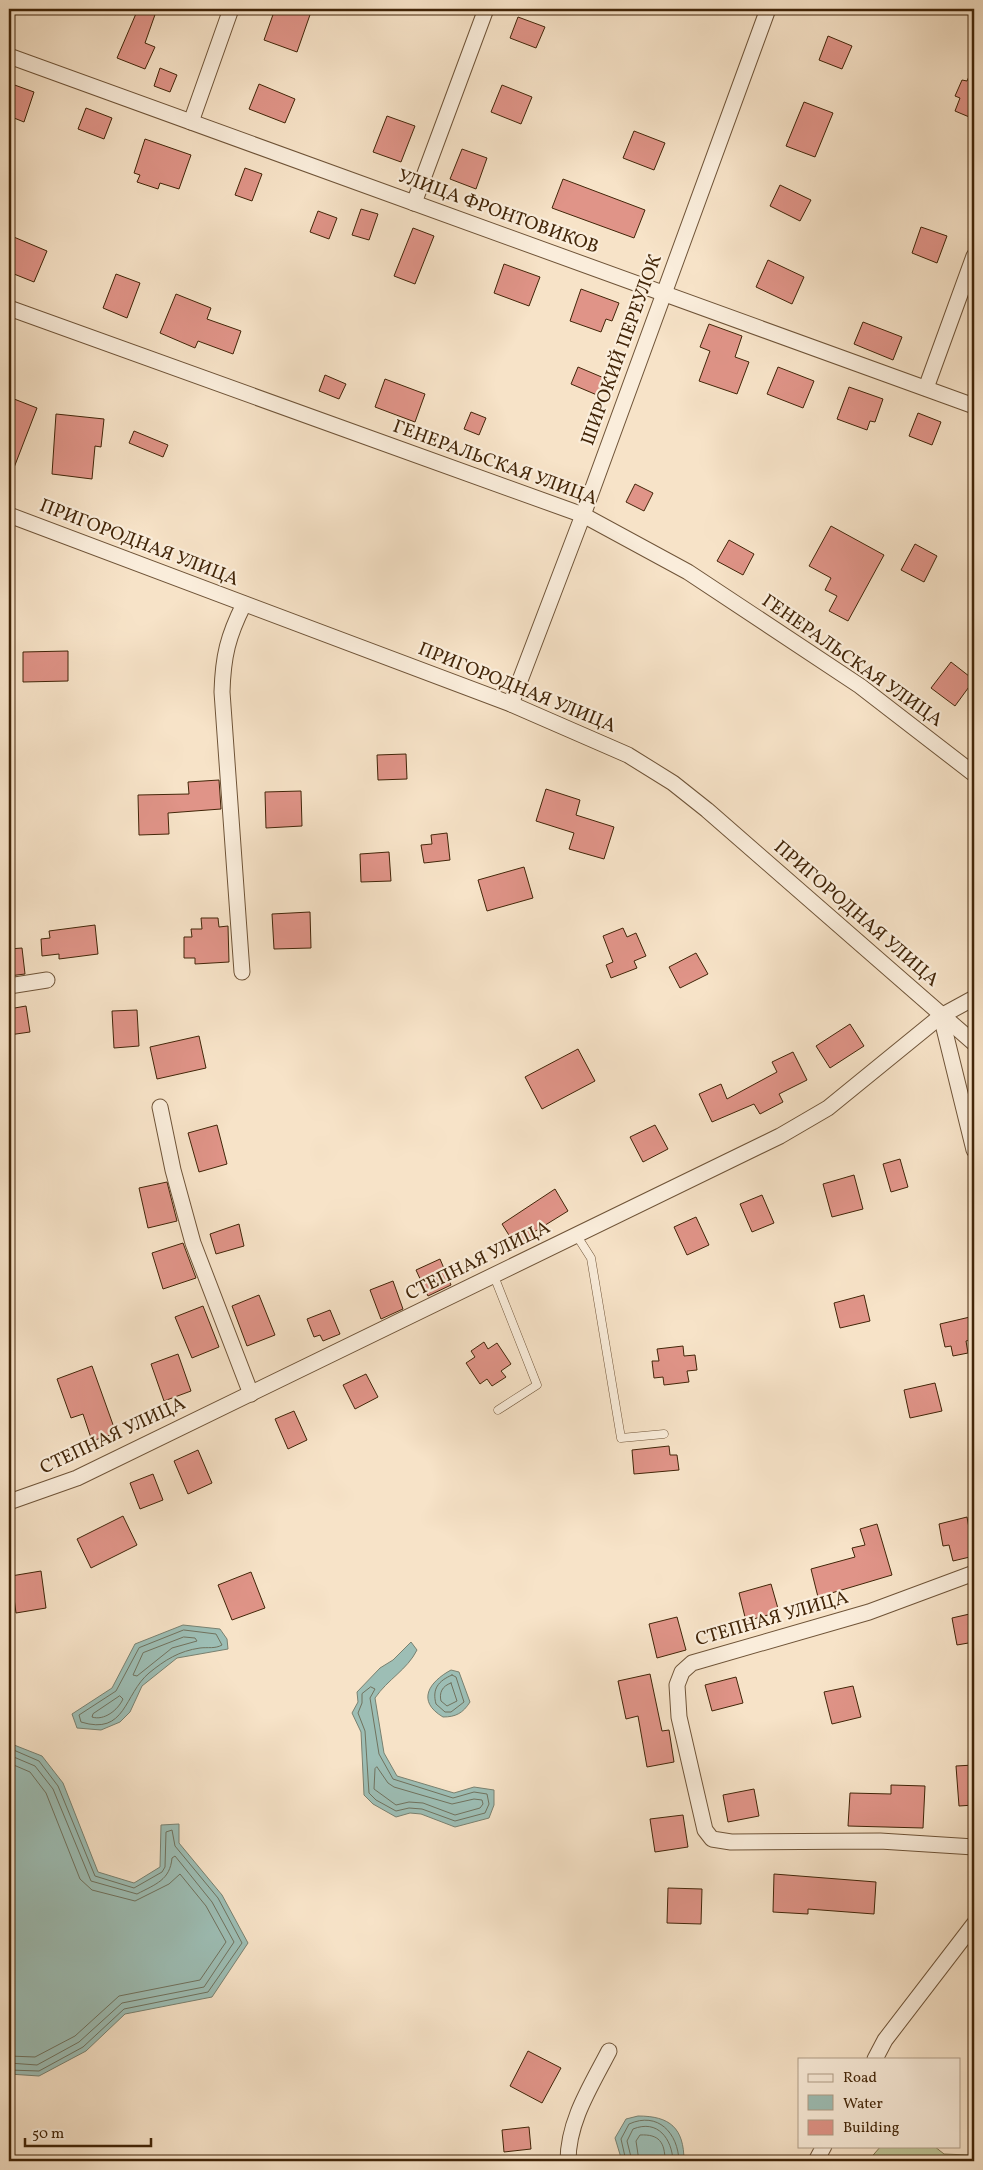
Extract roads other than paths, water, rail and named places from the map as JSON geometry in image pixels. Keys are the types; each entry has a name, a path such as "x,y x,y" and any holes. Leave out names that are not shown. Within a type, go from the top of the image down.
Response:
{"street":[{"path":"191,122 231,9"},
{"path":"414,203 486,9"},
{"name":"ШИРОКИЙ ПЕРЕУЛОК","path":"510,704 583,515 768,9"},
{"name":"УЛИЦА ФРОНТОВИКОВ","path":"9,56 974,406"},
{"path":"926,388 974,256"},
{"name":"ГЕНЕРАЛЬСКАЯ УЛИЦА","path":"9,308 583,515 696,577 860,686 974,774"},
{"name":"ПРИГОРОДНАЯ УЛИЦА","path":"9,515 510,704 628,755 673,783 795,886 974,1043"},
{"path":"242,972 222,692 223,661 232,629 244,604"},
{"path":"9,986 47,980"},
{"name":"СТЕПНАЯ УЛИЦА","path":"9,1502 77,1478 780,1136 828,1108 941,1016 974,998"},
{"path":"941,1016 974,1150"},
{"path":"160,1107 173,1170 193,1243 251,1394"},
{"name":"СТЕПНАЯ УЛИЦА","path":"974,1573 869,1612 692,1664 682,1672 677,1685 679,1717 705,1830 712,1839 730,1842 880,1841 974,1847"},
{"path":"876,2058 885,2040 974,1924"},
{"path":"568,2161 568,2144 582,2104 609,2051"},
{"path":"816,2161 823,2148"}],"lane":[{"path":"577,1236 591,1258 621,1438 664,1434"},
{"path":"494,1276 537,1385 498,1410"}],"water":[{"path":"183,1625 220,1629 227,1639 228,1649 177,1658 142,1686 130,1712 120,1722 101,1730 77,1728 72,1714 112,1688 135,1644"},
{"path":"411,1642 417,1650 413,1657 375,1698 384,1753 397,1776 454,1793 474,1787 494,1790 494,1805 489,1818 455,1827 421,1814 410,1813 396,1817 373,1804 364,1795 361,1732 352,1713 358,1702 357,1692 380,1668 393,1660"},
{"path":"451,1670 459,1672 470,1702 459,1714 443,1717 430,1705 429,1692 437,1680"},
{"path":"9,1743 42,1756 63,1783 98,1872 134,1883 160,1867 161,1825 179,1824 179,1843 222,1895 248,1943 212,1997 125,2014 86,2051 39,2076 9,2074"},
{"path":"638,2116 659,2118 673,2126 681,2140 684,2161 622,2161 615,2138 626,2119"}]}
